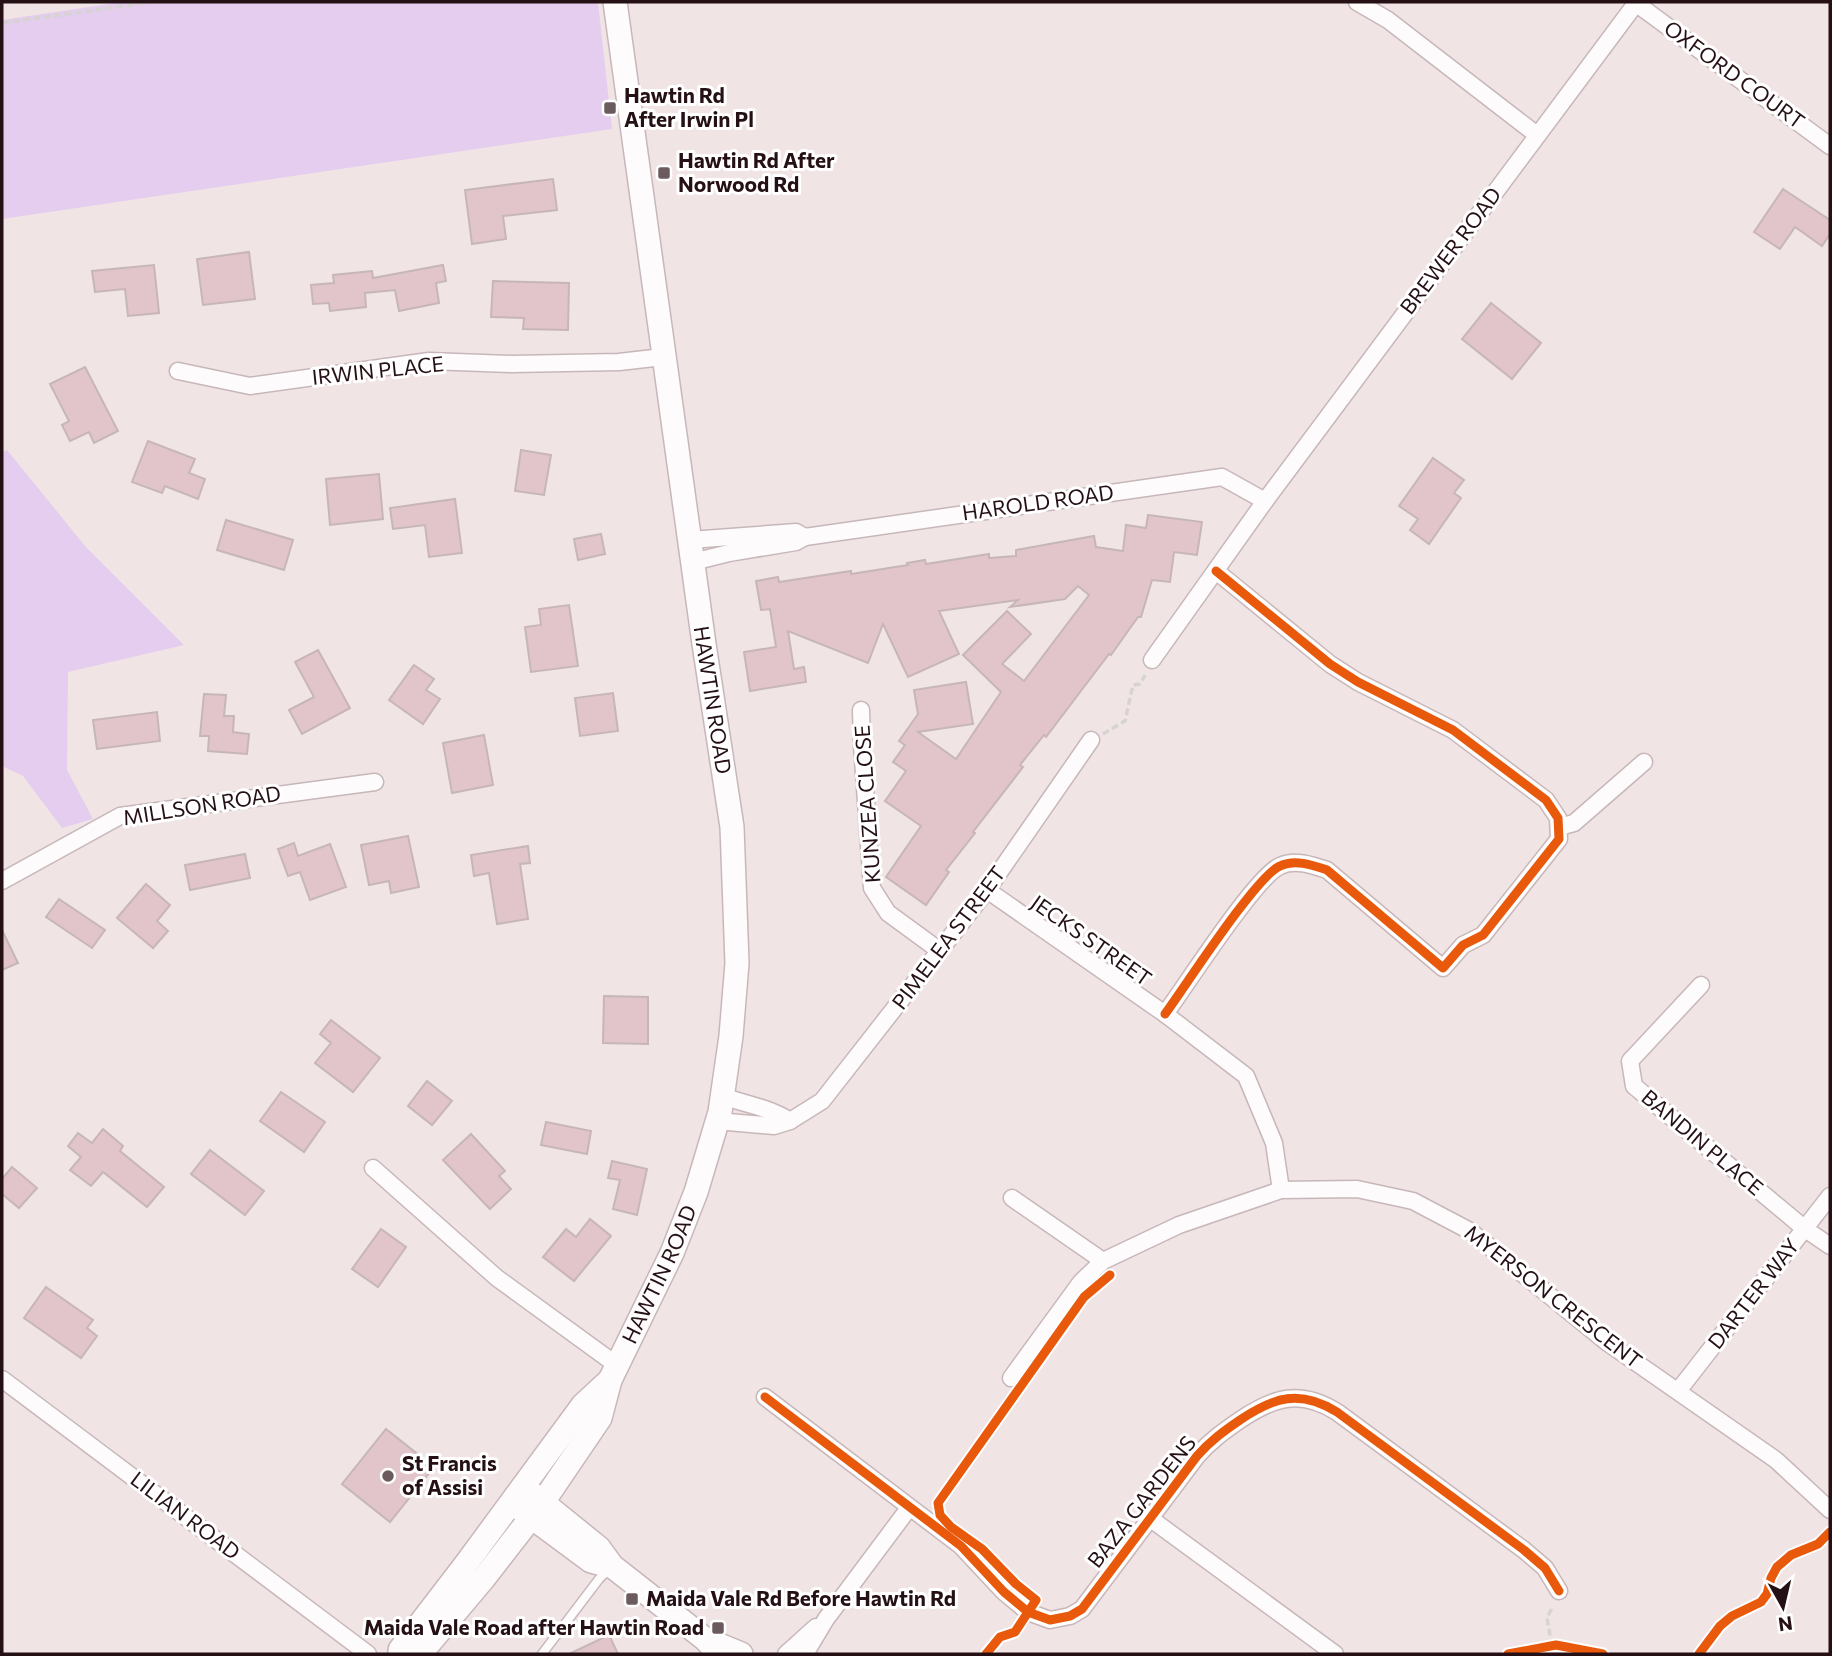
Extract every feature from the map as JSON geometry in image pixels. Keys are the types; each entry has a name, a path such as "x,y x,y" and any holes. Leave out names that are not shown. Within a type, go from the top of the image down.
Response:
{"main road":[{"name":"HAWTIN ROAD","path":"420,1654 537,1509 600,1418 614,1373 673,1253 696,1192 722,1096 737,963 732,827 663,357 615,2"},
{"name":"HAWTIN ROAD","path":"400,1654 400,1650 583,1405 614,1373"},
{"path":"517,1494 537,1509 591,1561 612,1566 712,1646 741,1654"}],"street":[{"path":"1357,2 1388,20 1537,135"},
{"name":"BREWER ROAD","path":"1152,660 1265,501 1637,3"},
{"name":"OXFORD COURT","path":"1637,3 1830,146"},
{"name":"IRWIN PLACE","path":"178,371 250,386 429,361 526,364 619,362 663,357"},
{"name":"HAROLD ROAD","path":"691,551 796,531 805,537 1222,477 1265,501"},
{"path":"1166,1014 1258,884 1280,866 1306,863 1327,870 1443,968 1463,945 1483,935 1559,839 1558,818 1546,800 1453,730 1358,682 1331,664 1216,571"},
{"name":"KUNZEA CLOSE","path":"861,710 872,888 888,913 940,951"},
{"name":"PIMELEA STREET","path":"717,1121 774,1126 790,1121 822,1101 987,890 1091,740"},
{"path":"1559,827 1574,822 1644,762"},
{"name":"MILLSON ROAD","path":"2,881 120,816 374,782"},
{"name":"JECKS STREET","path":"987,890 1166,1014 1246,1076 1274,1143 1281,1190"},
{"name":"BANDIN PLACE","path":"1701,985 1630,1061 1634,1086 1805,1229"},
{"path":"722,1096 752,1107 778,1112 790,1121"},
{"path":"373,1168 497,1278 614,1373"},
{"name":"MYERSON CRESCENT","path":"1011,1378 1082,1282 1103,1261 1179,1225 1281,1190 1356,1189 1413,1201 1470,1231 1608,1343 1776,1460 1830,1510"},
{"name":"DARTER WAY","path":"1678,1391 1830,1196"},
{"path":"1012,1198 1103,1261"},
{"path":"1805,1229 1830,1246"},
{"name":"LILIAN ROAD","path":"2,1379 368,1654"},
{"name":"BAZA GARDENS","path":"765,1397 961,1546 1015,1602 1034,1616 1050,1620 1070,1616 1082,1609 1197,1456 1216,1437 1268,1403 1284,1398 1311,1399 1337,1412 1524,1550 1545,1568 1559,1591"},
{"path":"805,1654 826,1619 909,1508"},
{"path":"1151,1519 1335,1654"},
{"path":"786,1654 826,1619"}],"lane":[{"path":"542,1654 612,1566"}],"path":[{"path":"2,23 153,2"},
{"path":"1091,740 1125,720 1133,685 1140,684 1152,660"},
{"path":"1552,1646 1547,1618 1559,1591"},
{"path":"1539,1648 1568,1648"}],"shaded area":[{"path":"122,2 598,2 612,129 2,219 2,20"},
{"path":"7,450 85,546 184,645 68,672 67,770 93,819 62,828 23,776 2,766 2,452"}],"building":[{"path":"553,179 557,210 503,216 506,239 472,244 465,190"},
{"path":"1783,189 1830,220 1830,234 1822,246 1795,227 1780,249 1754,232"},
{"path":"249,252 255,299 203,305 197,259"},
{"path":"154,265 159,313 128,316 125,289 95,292 92,271"},
{"path":"443,265 446,281 436,283 439,303 399,311 395,290 365,293 366,307 330,311 329,303 313,304 311,285 334,283 333,275 372,271 373,278"},
{"path":"493,281 569,283 568,330 523,329 524,318 491,317"},
{"path":"1491,303 1541,343 1512,379 1462,339"},
{"path":"85,367 118,431 94,443 89,432 70,441 62,425 69,421 50,384"},
{"path":"148,441 195,459 189,473 205,479 198,499 165,486 162,493 132,482"},
{"path":"521,450 551,455 544,495 515,491"},
{"path":"1433,458 1464,480 1454,493 1461,498 1429,544 1410,530 1418,519 1399,506"},
{"path":"379,474 383,519 330,525 326,479"},
{"path":"455,499 462,553 429,557 425,525 393,529 390,508"},
{"path":"1148,515 1202,522 1197,555 1174,552 1170,582 1152,580 1141,617 1138,617 1046,737 1044,735 1020,765 1023,767 946,870 949,872 926,905 886,877 921,826 885,801 906,771 893,762 905,745 899,741 918,714 914,690 966,682 973,724 918,732 956,759 1001,692 963,655 1007,611 1031,634 1002,664 1024,681 1089,595 1078,586 1065,599 1010,607 1018,600 939,611 959,654 908,677 883,624 868,663 788,631 794,669 804,667 806,682 750,691 744,652 776,647 770,609 761,610 756,581 778,577 779,582 851,571 851,574 925,560 926,564 989,554 989,558 1016,556 1016,550 1094,536 1096,547 1123,551 1126,525 1146,528"},
{"path":"226,520 293,540 284,570 217,550"},
{"path":"601,534 605,554 578,560 574,539"},
{"path":"569,605 578,666 531,672 525,627 541,625 539,609"},
{"path":"318,650 350,708 302,734 289,710 314,697 295,662"},
{"path":"414,665 434,679 426,690 440,699 423,724 389,700"},
{"path":"613,693 618,731 580,736 575,698"},
{"path":"204,694 226,695 224,716 234,716 233,732 249,734 247,754 208,751 209,736 200,736"},
{"path":"157,712 160,741 97,749 93,720"},
{"path":"484,735 493,785 452,793 443,743"},
{"path":"408,836 419,887 391,893 389,881 369,885 361,845"},
{"path":"294,843 298,856 330,844 346,887 310,900 300,872 288,876 278,849"},
{"path":"528,846 530,863 520,864 528,919 497,924 489,873 474,876 471,855"},
{"path":"245,854 250,878 190,890 185,865"},
{"path":"146,884 170,905 157,921 168,931 153,948 117,918"},
{"path":"59,899 105,930 92,948 46,917"},
{"path":"2,930 18,963 2,970"},
{"path":"604,996 648,997 648,1044 603,1043"},
{"path":"331,1020 380,1058 353,1092 315,1063 331,1043 320,1034"},
{"path":"427,1081 452,1101 432,1125 408,1106"},
{"path":"281,1092 325,1122 304,1152 260,1121"},
{"path":"546,1122 591,1131 587,1154 541,1145"},
{"path":"103,1129 123,1146 120,1151 164,1187 147,1207 103,1172 91,1186 70,1170 81,1157 68,1146 78,1133 92,1143"},
{"path":"471,1134 505,1171 499,1176 511,1189 490,1209 443,1160"},
{"path":"210,1150 264,1191 245,1215 191,1174"},
{"path":"612,1161 647,1169 637,1215 613,1209 620,1180 608,1178"},
{"path":"12,1167 37,1188 19,1208 2,1194 2,1179"},
{"path":"590,1219 611,1236 574,1281 543,1257 566,1229 576,1237"},
{"path":"381,1229 406,1247 378,1287 352,1269"},
{"path":"46,1287 93,1320 87,1328 97,1336 81,1358 24,1318"},
{"name":"St Francis of Assisi","path":"386,1429 434,1467 390,1522 342,1484"},
{"path":"609,1635 618,1654 569,1654"}],"cycle path":[{"path":"1165,1014 1238,910 1269,874 1280,866 1298,863 1327,870 1443,968 1463,945 1483,935 1559,839 1558,818 1546,800 1453,730 1358,682 1330,664 1216,571"},
{"path":"986,1654 1000,1637 1015,1632 1036,1600 1016,1584 982,1549 951,1527 940,1515 938,1503 1084,1297 1110,1275"},
{"path":"765,1397 961,1546 1004,1592 1028,1612 1050,1620 1070,1616 1082,1609 1207,1446 1252,1412 1276,1401 1299,1398 1311,1400 1337,1412 1524,1550 1545,1568 1559,1591"},
{"path":"1699,1654 1720,1626 1732,1616 1761,1602 1767,1594 1777,1567 1791,1555 1818,1544 1830,1532"},
{"path":"1508,1654 1556,1645 1603,1654"}],"place":[{"name":"Hawtin Rd After Irwin Pl","path":"610,108"},
{"name":"Hawtin Rd After Norwood Rd","path":"664,173"},
{"name":"St Francis of Assisi","path":"388,1476"},
{"name":"Maida Vale Rd Before Hawtin Rd","path":"632,1599"},
{"name":"Maida Vale Road after Hawtin Road","path":"718,1628"}]}
